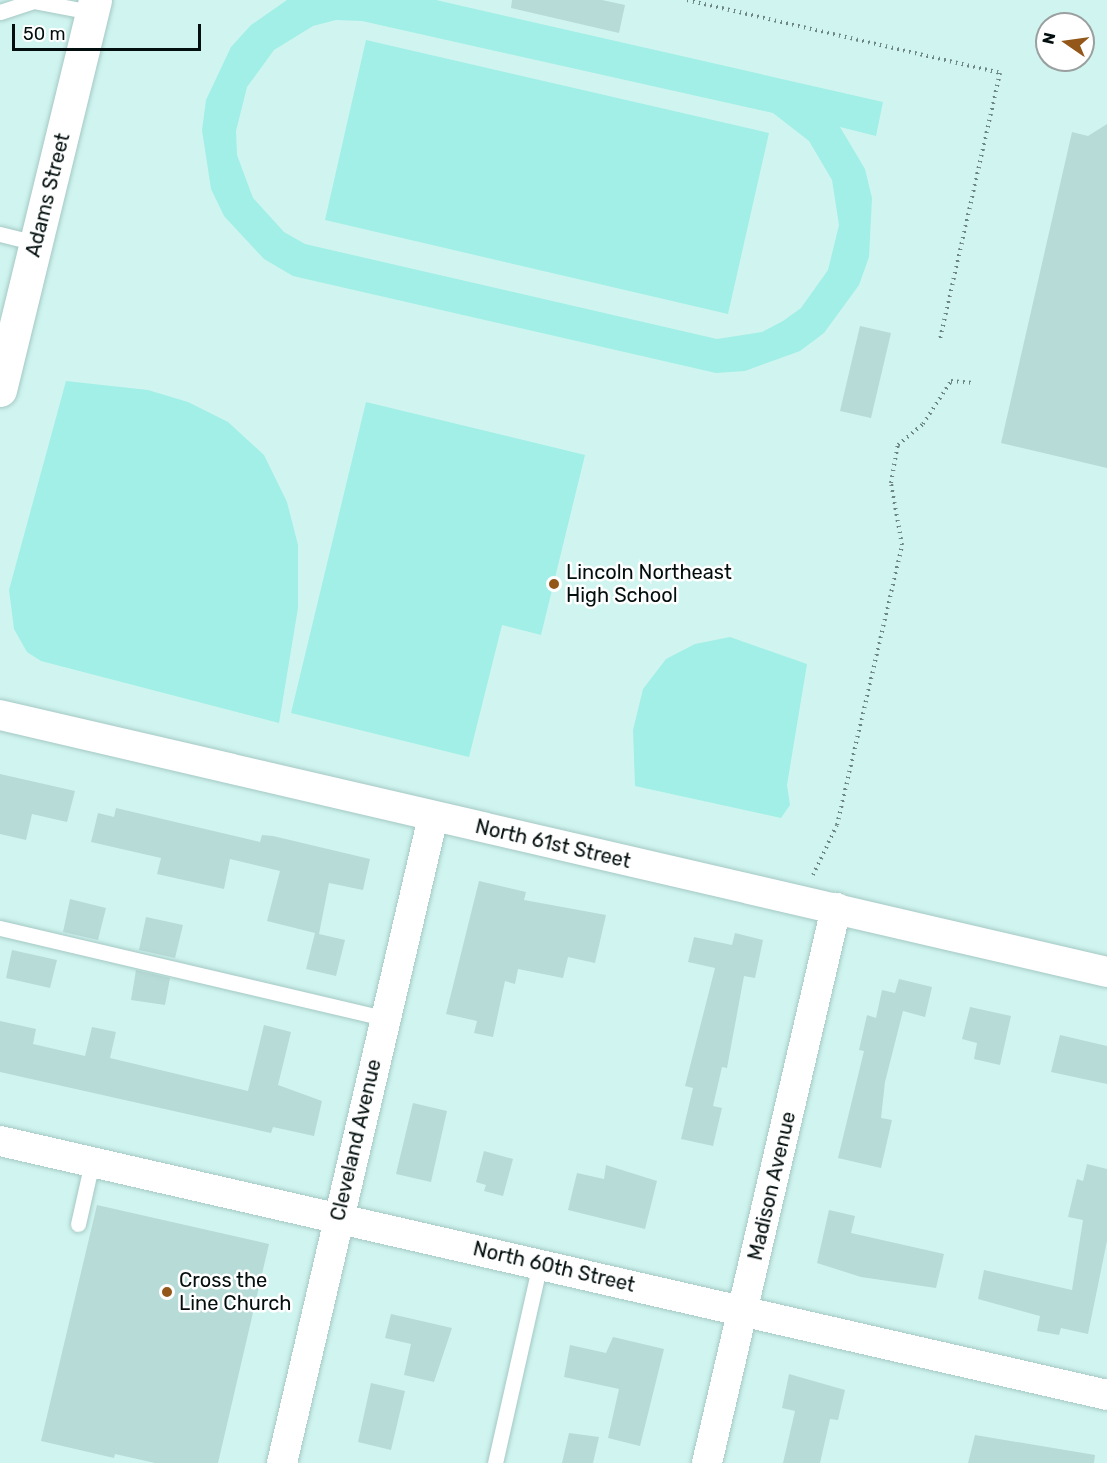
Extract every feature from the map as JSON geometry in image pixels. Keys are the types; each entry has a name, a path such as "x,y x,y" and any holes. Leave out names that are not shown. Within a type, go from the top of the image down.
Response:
{"main road":[{"name":"Adams Street","path":"1,380 94,6"}],"street":[{"name":"North 61st Street","path":"0,715 1107,972"},
{"name":"Cleveland Avenue","path":"282,1463 433,817"},
{"name":"Madison Avenue","path":"707,1463 836,908"},
{"name":"North 60th Street","path":"0,1141 1107,1395"}],"lane":[{"path":"0,12 33,1 94,6"},
{"path":"0,234 36,243"},
{"path":"0,928 385,1018"},
{"path":"78,1224 92,1162"},
{"path":"495,1463 540,1264"}],"path":[{"path":"687,0 1000,73 940,340"},
{"path":"810,884 837,825 902,545 891,483 898,445 923,424 951,381 974,382"}],"shaded area":[{"path":"287,0 436,0 883,102 876,136 840,127 865,169 872,198 869,257 859,285 824,333 800,351 745,371 716,373 293,276 264,259 224,216 211,189 202,130 206,100 231,47 251,25","holes":["336,20 362,21 773,113 809,141 832,180 839,225 828,270 801,308 783,321 762,332 717,339 305,244 284,232 253,198 237,155 236,131 247,87 274,50 313,26"]},
{"path":"366,40 769,133 728,314 325,220"},
{"path":"66,381 148,390 188,402 228,422 264,455 287,502 298,545 298,608 279,723 41,661 27,652 14,629 9,590"},
{"path":"366,402 585,455 541,635 502,625 469,757 291,713"},
{"path":"730,637 807,664 787,785 790,805 781,818 635,786 633,730 643,689 666,659 695,644"}],"building":[{"path":"512,0 602,0 625,5 619,33 511,8"},
{"path":"1107,124 1107,468 1001,443 1072,132 1088,136"},
{"path":"860,326 891,333 871,418 840,411"},
{"path":"0,774 75,791 67,822 32,814 26,840 0,834"},
{"path":"116,808 260,842 262,835 273,836 370,859 363,890 329,883 319,934 345,940 336,976 306,969 315,933 267,921 280,871 230,859 224,889 157,874 161,858 91,842 98,813 114,817"},
{"path":"479,881 526,892 524,900 606,915 595,963 568,957 563,978 518,969 515,984 505,981 493,1037 474,1033 477,1021 446,1014"},
{"path":"70,899 106,908 98,940 63,932"},
{"path":"146,917 183,925 175,958 139,950"},
{"path":"735,933 763,940 755,978 744,976 727,1068 722,1067 713,1106 722,1108 713,1146 681,1139 693,1088 685,1086 715,968 688,962 694,937 732,945"},
{"path":"12,950 57,960 50,988 6,978"},
{"path":"136,970 170,978 165,1005 131,1000"},
{"path":"899,979 932,987 925,1017 903,1011 885,1082 881,1118 892,1120 881,1168 838,1158 864,1051 859,1050 867,1015 876,1018 882,990 895,993"},
{"path":"970,1007 1011,1016 1000,1065 974,1059 977,1043 962,1039"},
{"path":"0,1021 36,1029 33,1044 85,1056 92,1027 116,1032 110,1058 248,1091 264,1025 291,1032 278,1085 322,1101 314,1136 273,1127 271,1133 0,1072"},
{"path":"1060,1035 1107,1046 1107,1084 1051,1072"},
{"path":"413,1103 447,1111 431,1182 396,1174"},
{"path":"484,1151 513,1159 503,1196 484,1191 486,1185 476,1182"},
{"path":"1087,1164 1107,1169 1107,1241 1088,1334 1061,1328 1059,1335 1037,1331 1040,1316 978,1299 984,1270 1072,1290 1083,1220 1068,1217 1077,1179 1083,1181"},
{"path":"606,1165 657,1181 645,1229 568,1210 577,1173 604,1179"},
{"name":"Cross the Line Church","path":"97,1205 269,1244 218,1463 155,1463 115,1454 114,1458 41,1441"},
{"path":"829,1210 855,1216 851,1233 944,1254 936,1288 861,1277 817,1263"},
{"path":"391,1314 452,1328 434,1382 404,1375 411,1344 385,1338"},
{"path":"613,1337 664,1349 640,1446 608,1438 619,1389 564,1377 570,1345 606,1353"},
{"path":"789,1374 845,1390 838,1420 830,1419 820,1463 783,1463 795,1411 782,1408"},
{"path":"371,1383 405,1391 391,1450 358,1442"},
{"path":"569,1433 599,1437 593,1463 562,1463"},
{"path":"975,1435 1095,1455 1094,1463 968,1463"}],"place":[{"name":"Lincoln Northeast High School","path":"554,584"},
{"name":"Cross the Line Church","path":"167,1292"}]}
